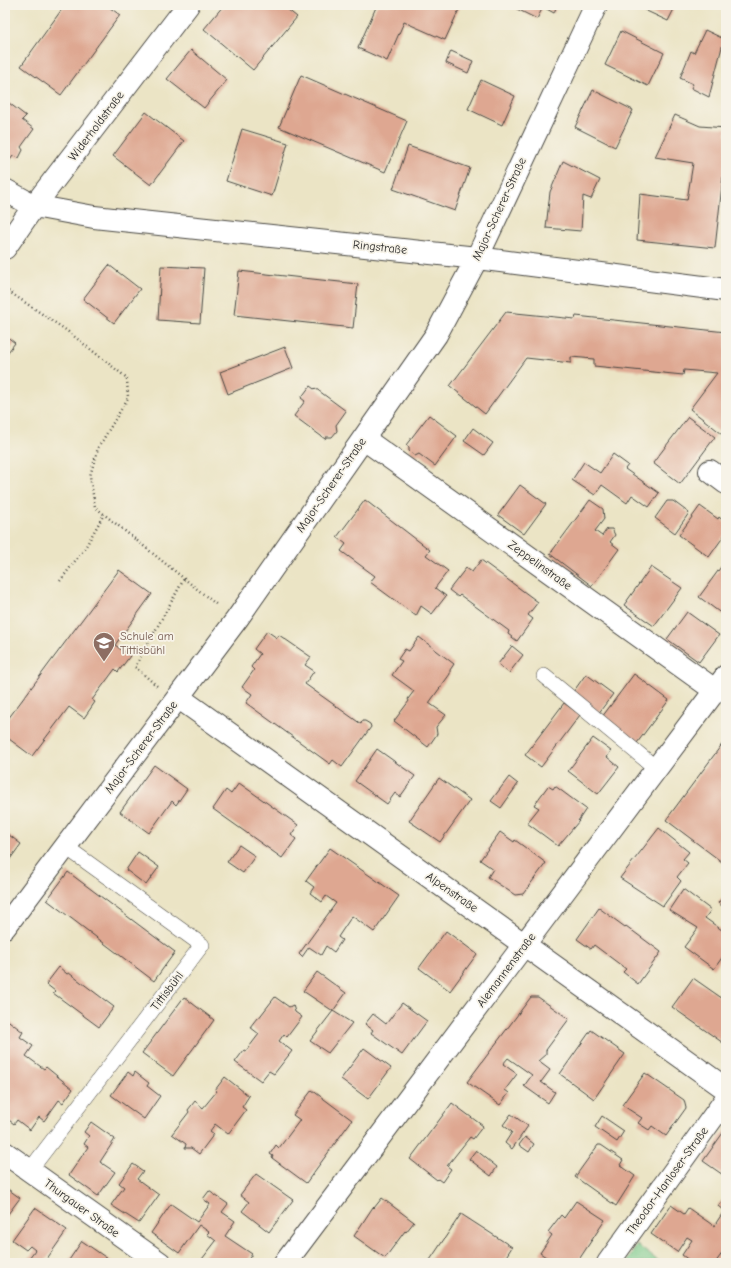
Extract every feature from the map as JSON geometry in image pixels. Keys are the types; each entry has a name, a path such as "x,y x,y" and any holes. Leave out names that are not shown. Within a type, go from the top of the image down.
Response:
{"street":[{"name":"Widerholdstraße","path":"5,248 34,206 188,5"},
{"name":"Major-Scherer-Straße","path":"5,927 237,619 436,335 477,258 596,5"},
{"name":"Ringstraße","path":"5,190 34,206 94,217 477,258 726,290"},
{"name":"Zeppelinstraße","path":"364,439 721,684"},
{"name":"Alemannenstraße","path":"286,1263 721,684"},
{"name":"Alpenstraße","path":"176,699 526,945 726,1089"},
{"name":"Theodor-Hanloser-Straße","path":"608,1263 726,1099"},
{"name":"Thurgauer Straße","path":"5,1153 160,1263"}],"lane":[{"path":"544,676 657,769"},
{"name":"Tittisbühl","path":"30,1170 202,945 66,847"}],"path":[{"path":"5,289 66,330 127,378 128,398 98,448 90,476 95,507 184,579 237,619"},
{"path":"60,581 85,548 104,514"},
{"path":"176,699 135,667 184,579"}],"green space":[{"path":"637,1245 661,1263 626,1263"}],"building":[{"path":"65,5 106,5 120,15 61,95 21,66"},
{"path":"224,5 282,5 297,17 253,70 204,29"},
{"path":"377,5 461,5 445,40 404,22 387,61 358,48"},
{"path":"516,5 557,5 554,13 543,7 537,19 515,8"},
{"path":"676,5 668,21 636,6"},
{"path":"705,30 724,39 709,97 691,88 693,84 680,78 691,51 694,53"},
{"path":"621,31 664,53 648,86 605,65"},
{"path":"191,50 227,80 204,108 167,79"},
{"path":"451,51 473,61 468,73 446,63"},
{"path":"301,75 407,121 385,172 279,127"},
{"path":"481,80 515,96 502,125 468,109"},
{"path":"593,90 633,110 615,147 575,127"},
{"path":"5,100 26,116 22,120 34,129 21,147 23,150 19,158 13,156 10,160 5,156"},
{"path":"146,112 184,141 151,185 113,156"},
{"path":"675,115 700,126 726,128 726,149 715,248 637,240 640,194 687,200 693,163 655,157"},
{"path":"242,129 288,143 272,196 226,181"},
{"path":"408,146 470,168 455,211 393,189"},
{"path":"563,161 600,180 591,199 583,196 581,231 546,228 550,192"},
{"path":"109,265 140,289 114,323 83,299"},
{"path":"161,266 204,268 200,323 158,320"},
{"path":"239,271 358,284 353,328 234,315"},
{"path":"506,312 575,319 576,316 726,332 726,437 690,409 717,373 684,370 683,375 594,366 594,359 571,357 571,363 526,358 485,414 450,386"},
{"path":"5,335 15,343 5,356"},
{"path":"285,347 293,368 228,394 220,372"},
{"path":"310,386 314,389 315,388 346,411 336,425 337,431 332,437 326,437 325,439 294,416 305,401 301,398"},
{"path":"429,415 457,436 435,466 419,454 415,456 409,451 409,447 406,445"},
{"path":"688,417 715,437 680,484 653,463"},
{"path":"473,428 493,443 484,455 464,441"},
{"path":"613,454 628,465 625,469 659,493 649,507 632,495 627,503 602,485 595,495 572,480 584,462 600,473"},
{"path":"520,485 546,504 524,534 498,515"},
{"path":"365,500 430,550 426,555 448,571 435,588 446,596 432,614 421,606 416,616 370,582 375,576 341,551 346,544 337,537"},
{"path":"590,500 603,509 604,519 595,531 602,536 607,529 612,529 615,535 610,542 619,549 592,586 550,554"},
{"path":"667,501 673,501 689,513 675,533 655,518"},
{"path":"700,506 726,523 726,533 709,557 679,535"},
{"path":"481,560 538,602 528,615 533,619 517,641 508,634 509,631 460,595 458,597 449,590 466,568 472,572"},
{"path":"726,560 726,617 699,597"},
{"path":"651,567 682,588 654,626 624,605"},
{"path":"119,570 152,594 115,645 130,656 118,672 115,669 92,700 95,702 84,718 69,707 32,756 5,736 5,723"},
{"path":"687,612 719,635 699,662 667,639"},
{"path":"267,631 277,638 279,635 311,657 305,665 314,671 305,684 361,724 362,721 365,721 370,724 371,727 342,767 333,760 330,764 246,703 252,694 242,687 254,670 251,667 260,654 254,649"},
{"path":"419,637 454,664 450,670 450,674 429,703 446,715 436,727 437,734 428,747 394,721 409,701 408,699 414,691 392,675 402,661 398,659 405,649 409,651"},
{"path":"512,646 523,655 509,673 498,664"},
{"path":"586,674 613,694 598,714 571,695"},
{"path":"634,674 669,700 637,743 602,717"},
{"path":"564,703 580,715 541,767 525,755"},
{"path":"593,738 611,751 607,757 619,767 598,794 568,771"},
{"path":"726,739 726,865 666,820"},
{"path":"377,749 415,776 400,797 395,793 387,804 355,781"},
{"path":"154,765 187,789 176,805 172,801 149,833 120,812"},
{"path":"509,777 518,784 501,808 491,801"},
{"path":"439,778 470,800 440,842 409,821"},
{"path":"239,783 298,825 291,835 296,839 282,858 213,809 226,790 231,794"},
{"path":"548,786 553,789 555,786 586,809 579,821 558,846 527,823 539,808 534,805"},
{"path":"659,828 689,852 683,859 688,863 677,877 681,881 663,906 620,878"},
{"path":"5,832 21,844 5,866"},
{"path":"500,832 514,842 515,840 546,863 523,894 515,895 488,877 493,869 480,860"},
{"path":"239,845 255,856 243,873 227,862"},
{"path":"330,848 399,896 374,932 352,916 338,937 342,940 334,952 326,946 321,955 309,947 302,957 299,954 336,903 326,896 322,902 310,893 314,887 306,881"},
{"path":"138,852 159,867 146,885 126,870"},
{"path":"68,872 175,952 154,981 47,900"},
{"path":"683,889 711,910 705,918 726,933 726,945 724,947 726,952 714,969 684,947 698,928 669,910"},
{"path":"723,897 726,899 725,908 718,903"},
{"path":"599,908 661,952 638,984 623,972 626,969 594,945 591,949 577,939"},
{"path":"446,931 477,954 450,991 419,968"},
{"path":"59,967 114,1007 99,1027 53,993 55,991 46,984"},
{"path":"317,972 346,993 333,1011 303,991"},
{"path":"693,978 726,1001 726,1045 672,1007"},
{"path":"184,997 214,1020 173,1076 142,1053"},
{"path":"275,997 289,1007 293,1005 295,1012 302,1017 287,1037 284,1034 279,1041 292,1051 274,1074 269,1071 261,1081 235,1062 259,1034 250,1027"},
{"path":"531,997 538,997 569,1019 546,1050 546,1054 538,1061 550,1070 541,1082 555,1092 548,1103 524,1086 532,1075 508,1058 503,1064 517,1074 505,1090 509,1093 500,1105 467,1082"},
{"path":"402,1003 427,1021 402,1055 371,1033 373,1030 365,1024 373,1014 386,1024"},
{"path":"333,1011 352,1023 328,1053 310,1041"},
{"path":"5,1018 23,1032 20,1037 33,1046 26,1056 44,1069 46,1067 73,1089 63,1103 59,1100 44,1121 39,1117 30,1130 17,1120 14,1124 5,1117"},
{"path":"591,1030 625,1054 594,1099 560,1074"},
{"path":"364,1048 391,1068 368,1099 341,1079"},
{"path":"128,1072 133,1076 135,1072 149,1083 147,1086 160,1096 144,1119 111,1095"},
{"path":"645,1073 684,1100 686,1108 666,1136 652,1126 649,1130 638,1123 642,1118 622,1105"},
{"path":"225,1077 249,1096 242,1107 246,1110 228,1134 215,1124 210,1131 214,1134 199,1154 191,1148 185,1148 186,1144 172,1134 189,1112 188,1110 195,1101 203,1108 217,1091 215,1090"},
{"path":"312,1090 352,1120 306,1183 272,1158 273,1156 270,1154 276,1145 279,1148 300,1120 293,1115"},
{"path":"452,1103 483,1126 473,1139 470,1137 447,1166 451,1169 442,1182 438,1179 437,1180 410,1159"},
{"path":"511,1114 528,1126 512,1149 505,1143 512,1132 503,1125"},
{"path":"602,1116 624,1131 617,1142 595,1127"},
{"path":"91,1122 115,1139 100,1162 115,1172 98,1196 69,1175 88,1147 84,1144 89,1136 84,1132"},
{"path":"725,1130 726,1131 726,1177 703,1161"},
{"path":"525,1137 534,1144 529,1152 519,1145"},
{"path":"598,1145 601,1145 623,1160 620,1165 635,1176 616,1206 575,1177"},
{"path":"476,1150 497,1167 491,1176 469,1159"},
{"path":"133,1164 143,1171 137,1179 159,1195 139,1223 111,1205 124,1187 119,1183"},
{"path":"256,1174 293,1200 269,1232 242,1211 249,1202 240,1195"},
{"path":"5,1187 20,1198 5,1218"},
{"path":"209,1191 228,1204 222,1212 235,1221 225,1236 252,1254 246,1263 199,1263 216,1241 207,1234 209,1232 199,1225 179,1253 151,1233 171,1204 197,1222 210,1204 203,1199"},
{"path":"382,1198 414,1222 406,1232 405,1231 385,1258 354,1236 373,1207 374,1208"},
{"path":"724,1198 726,1199 726,1248 715,1263 693,1263 682,1255 692,1240 687,1237 677,1252 651,1234 671,1205 684,1214 688,1208 714,1226 724,1211 718,1206"},
{"path":"576,1201 605,1220 578,1261 576,1260 574,1263 555,1263 540,1253 552,1235 548,1232 561,1215 564,1218"},
{"path":"35,1208 67,1230 44,1263 36,1263 29,1258 35,1250 30,1246 26,1250 12,1240"},
{"path":"461,1214 512,1247 502,1263 428,1263"},
{"path":"82,1241 111,1261 114,1263 67,1263"}],"place":[{"name":"Schule am Tittisbühl","path":"104,662"}]}
